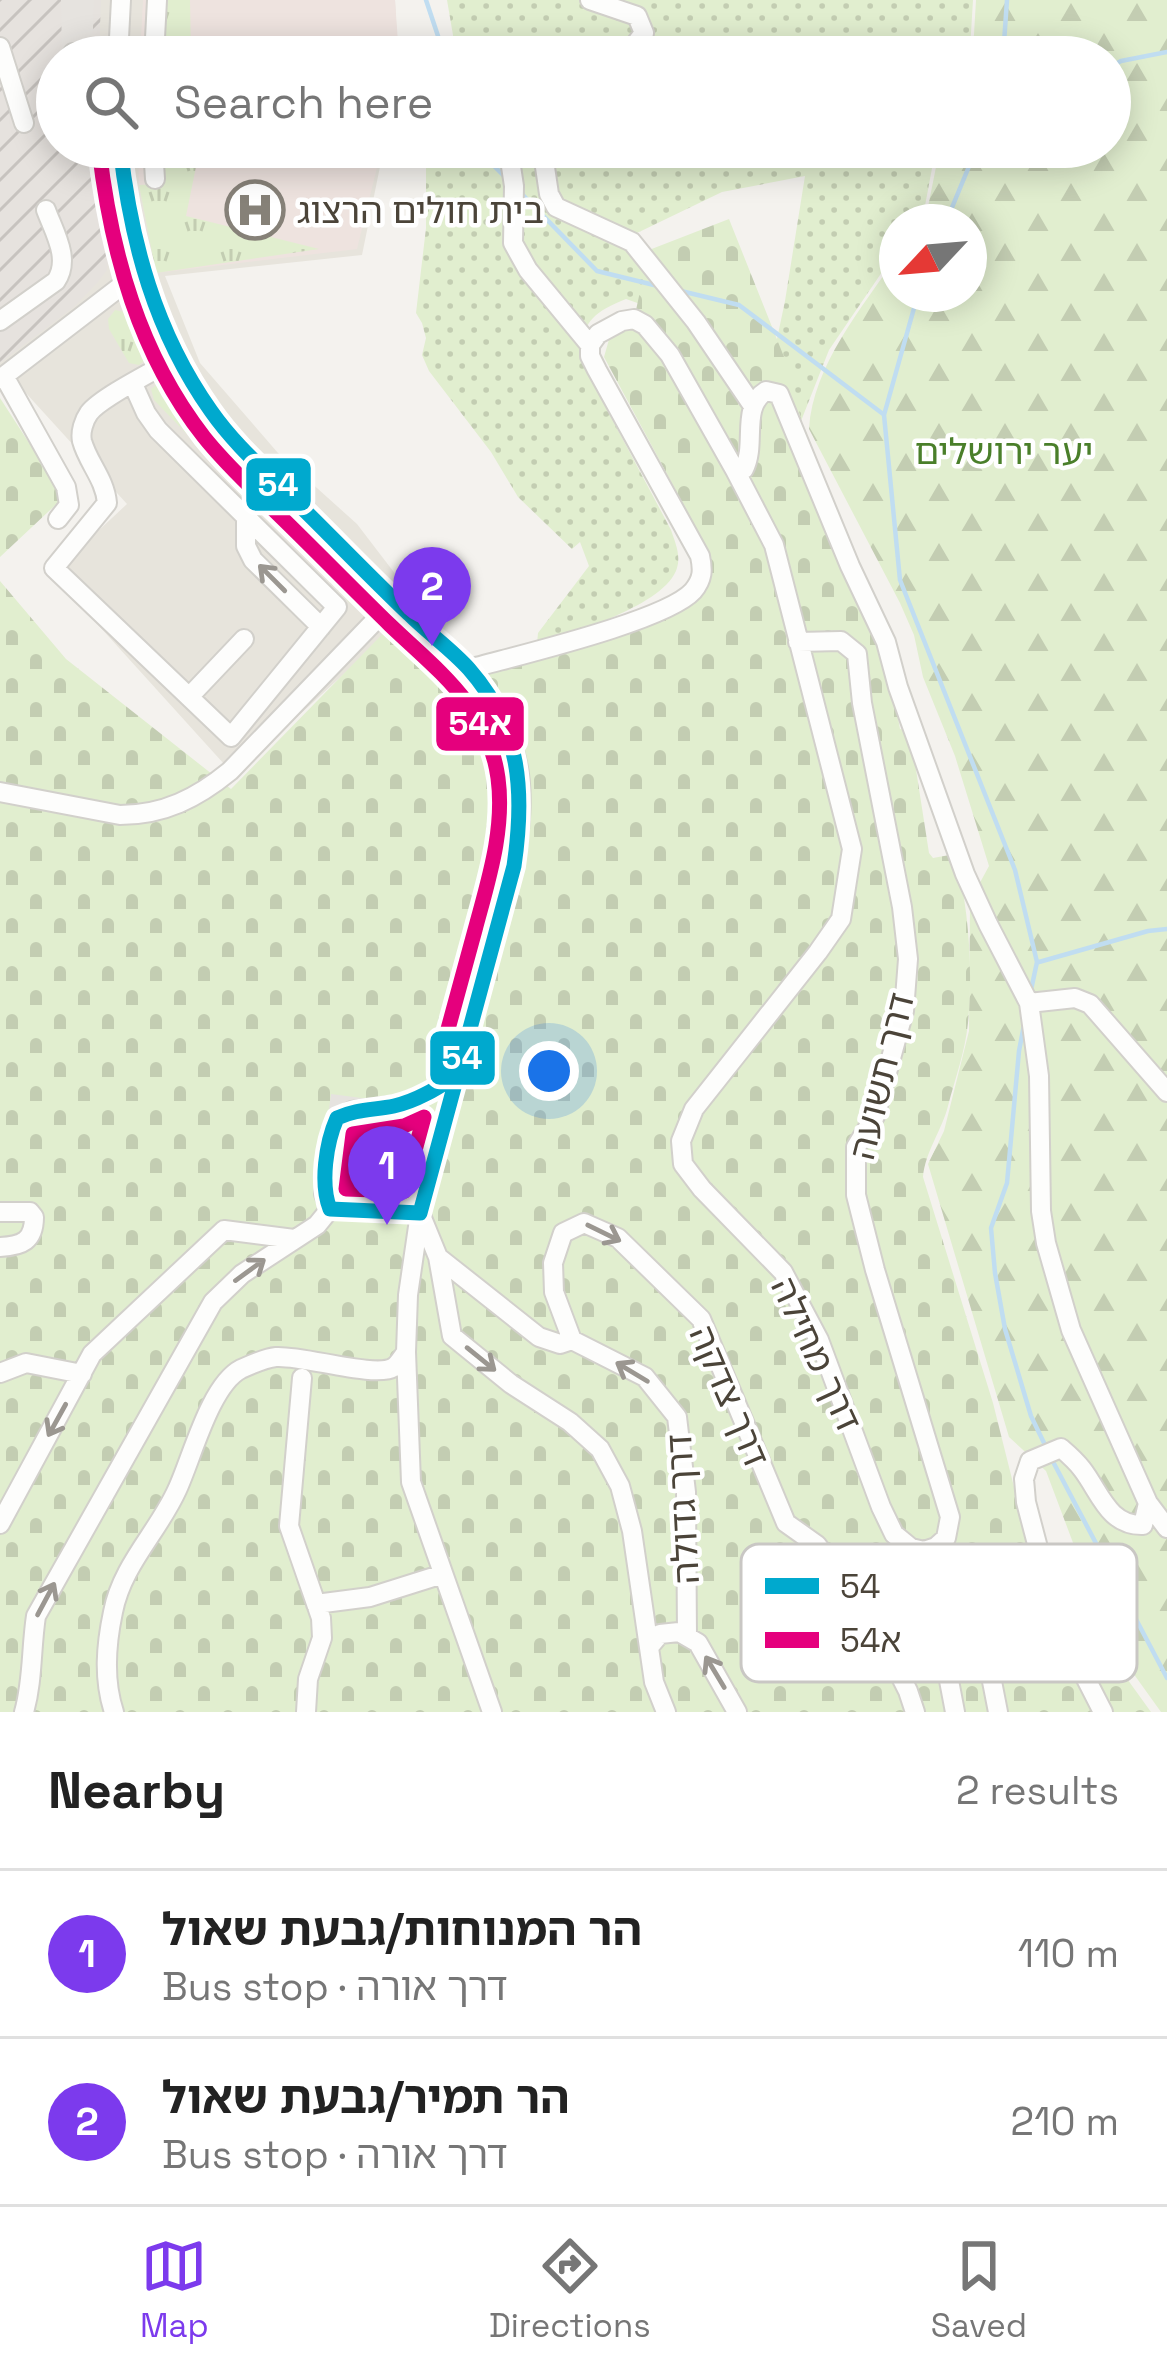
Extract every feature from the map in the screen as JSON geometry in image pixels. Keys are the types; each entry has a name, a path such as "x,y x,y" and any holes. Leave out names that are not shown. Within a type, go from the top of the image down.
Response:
{"street":[{"path":"119,36 121,0"},
{"path":"155,36 157,0"},
{"path":"590,0 637,16 642,36"},
{"path":"0,47 24,123"},
{"path":"123,168 128,212 151,296 178,357 214,415 237,443 469,669 504,724 515,753 520,824 514,866 420,1214 408,1295 406,1352 411,1482 492,1712"},
{"path":"154,168 155,178"},
{"path":"511,168 513,243 528,270 590,345"},
{"path":"545,168 556,206 632,242 696,322 752,406"},
{"path":"0,321 62,272 64,260 46,210"},
{"path":"58,518 69,505 66,487 2,377 142,270"},
{"path":"469,669 645,618 694,590 703,572 700,556 590,356 590,345 598,334 634,320 645,325 670,356 774,545 798,642"},
{"path":"133,384 158,430 337,607 231,736 54,568 107,503 106,491 81,440 89,412 133,384 178,357"},
{"path":"735,470 744,469 751,455 752,406 757,397 766,391 778,394 886,642 965,874 1030,1004 1039,1076 1040,1198 1046,1243 1071,1330 1148,1504 1167,1528"},
{"path":"0,793 139,815 162,811 205,791 230,771 395,600"},
{"path":"189,697 244,639"},
{"name":"דרך תשועה","path":"798,642 841,641 857,654 862,703 902,907 908,958 904,1011 874,1116 856,1147 856,1195 950,1516 946,1538 940,1544"},
{"name":"דרך מחילה","path":"798,642 852,849 841,919 694,1108 681,1141 683,1164 783,1272 819,1340 881,1507 906,1544"},
{"path":"1030,1004 1075,998 1090,1004 1167,1092"},
{"path":"330,1209 324,1194 331,1131 338,1118 352,1111 399,1105 456,1076"},
{"path":"330,1209 420,1214"},
{"path":"24,1712 32,1687 37,1616 213,1302 242,1274 317,1225 330,1209"},
{"path":"0,1211 30,1212 34,1217 32,1236 23,1244 0,1247"},
{"name":"דרך גדולה","path":"420,1214 438,1257 539,1337 560,1344 572,1340 645,1377 677,1417 686,1492 687,1636 698,1643 737,1712"},
{"name":"דרך צדקה","path":"572,1340 554,1292 553,1263 563,1233 584,1223 618,1238 701,1319 786,1523 816,1544"},
{"path":"0,1524 92,1354 224,1230 295,1239"},
{"path":"438,1257 452,1336 570,1422 599,1449 610,1468 632,1531 644,1630 655,1640"},
{"path":"114,1712 106,1665 113,1609 125,1574 176,1495 214,1401 235,1372 271,1357 380,1371 396,1366 406,1352"},
{"path":"0,1373 26,1363 82,1374"},
{"path":"302,1378 289,1526 321,1618 322,1639 308,1679 307,1712"},
{"path":"1037,1544 1024,1479 1030,1461 1061,1448 1119,1519 1142,1525 1148,1504"},
{"path":"316,1604 370,1597 443,1574"},
{"path":"655,1640 679,1632 687,1636"},
{"path":"655,1640 653,1682 666,1712"},
{"name":"דרך צדקה","path":"903,1682 915,1712"},
{"path":"949,1682 955,1712"},
{"path":"992,1682 998,1712"},
{"path":"1088,1682 1103,1712"}],"shaded area":[{"path":"0,0 395,0 397,36 36,36 36,168 380,168 362,255 165,276 200,363 278,453 357,524 419,605 234,775 52,574 127,504 4,369 0,371"},
{"path":"0,0 101,0 100,36 36,36 36,168 105,168 111,239 107,270 74,307 0,363"},
{"path":"61,0 94,0 93,36 62,36"},
{"path":"143,0 395,0 398,36 141,36"},
{"name":"בית חולים הרצוג","path":"139,168 377,168 357,249 156,273"},
{"path":"331,1094 415,1105 400,1219 316,1207"}],"green space":[{"path":"165,0 190,0 191,36 163,36"},
{"path":"447,0 973,0 971,36 453,36"},
{"name":"יער ירושלים","path":"976,0 1167,0 1167,1712 1161,1712 1137,1679 1137,1544 1073,1544 1046,1471 1009,1437 928,1164 944,1131 969,1031 970,901 989,866 955,756 923,677 914,635 809,429 812,405 829,360 879,282 879,312 987,312 987,204 929,204 936,168 1131,168 1131,36 974,36"},
{"path":"162,168 196,168 186,216 319,249 156,273 139,185 163,184"},
{"path":"426,168 932,168 925,204 879,204 879,276 829,350 801,421 766,391 805,176 722,192 637,233 628,251 689,321 626,299 602,311 588,325 584,356 586,370 671,530 677,568 655,594 637,605 537,644 538,633 589,566 580,542 572,549 518,497 491,452 429,371 422,355 426,338 416,313 426,228"},
{"path":"729,219 788,367 822,504 886,651 900,729 910,731 929,853 933,858 955,854 969,938 968,1023 948,1106 923,1177 993,1403 1029,1544 741,1544 741,1682 1129,1682 1151,1712 0,1712 0,581 66,659 231,789 406,610 482,668 600,642 657,622 706,591 710,554 604,357 610,336 633,324 649,250"},
{"path":"115,310 137,320 146,333 149,357 139,365 129,363 109,329 108,319"},
{"path":"174,378 227,455 363,592 350,603 154,400 151,389"},
{"path":"0,398 64,497 0,557"}],"waterway":[{"path":"426,0 438,36"},
{"path":"1004,36 1007,0"},
{"path":"1131,59 1167,52"},
{"path":"496,168 507,179"},
{"path":"953,204 968,168"},
{"path":"519,191 597,271 658,286"},
{"path":"681,291 739,305 883,414"},
{"path":"913,312 884,415 900,580 1015,870 1037,962 1031,990"},
{"path":"1039,962 1167,929"},
{"path":"1024,1025 1007,1183 991,1228 1005,1329 1031,1416 1045,1445"},
{"path":"1050,1456 1096,1544"},
{"path":"1137,1621 1167,1678"}],"transit line":[{"name":"54א","path":"102,168 111,226 132,300 145,337 181,405 231,468 443,675 484,730 500,797 494,855 439,1062"},
{"name":"54","path":"123,168 149,285 191,381 250,456 469,669 500,714 515,762 519,812 514,866 420,1213 330,1209 326,1164 337,1118 411,1101 456,1076"},
{"name":"54א","path":"424,1117 404,1191 346,1189 353,1134 404,1126 424,1117"}],"place":[{"name":"בית חולים הרצוג","path":"255,210"},
{"name":"הר תמיר/גבעת שאול","path":"432,646"},
{"name":"הר המנוחות/גבעת שאול","path":"387,1225"}]}
